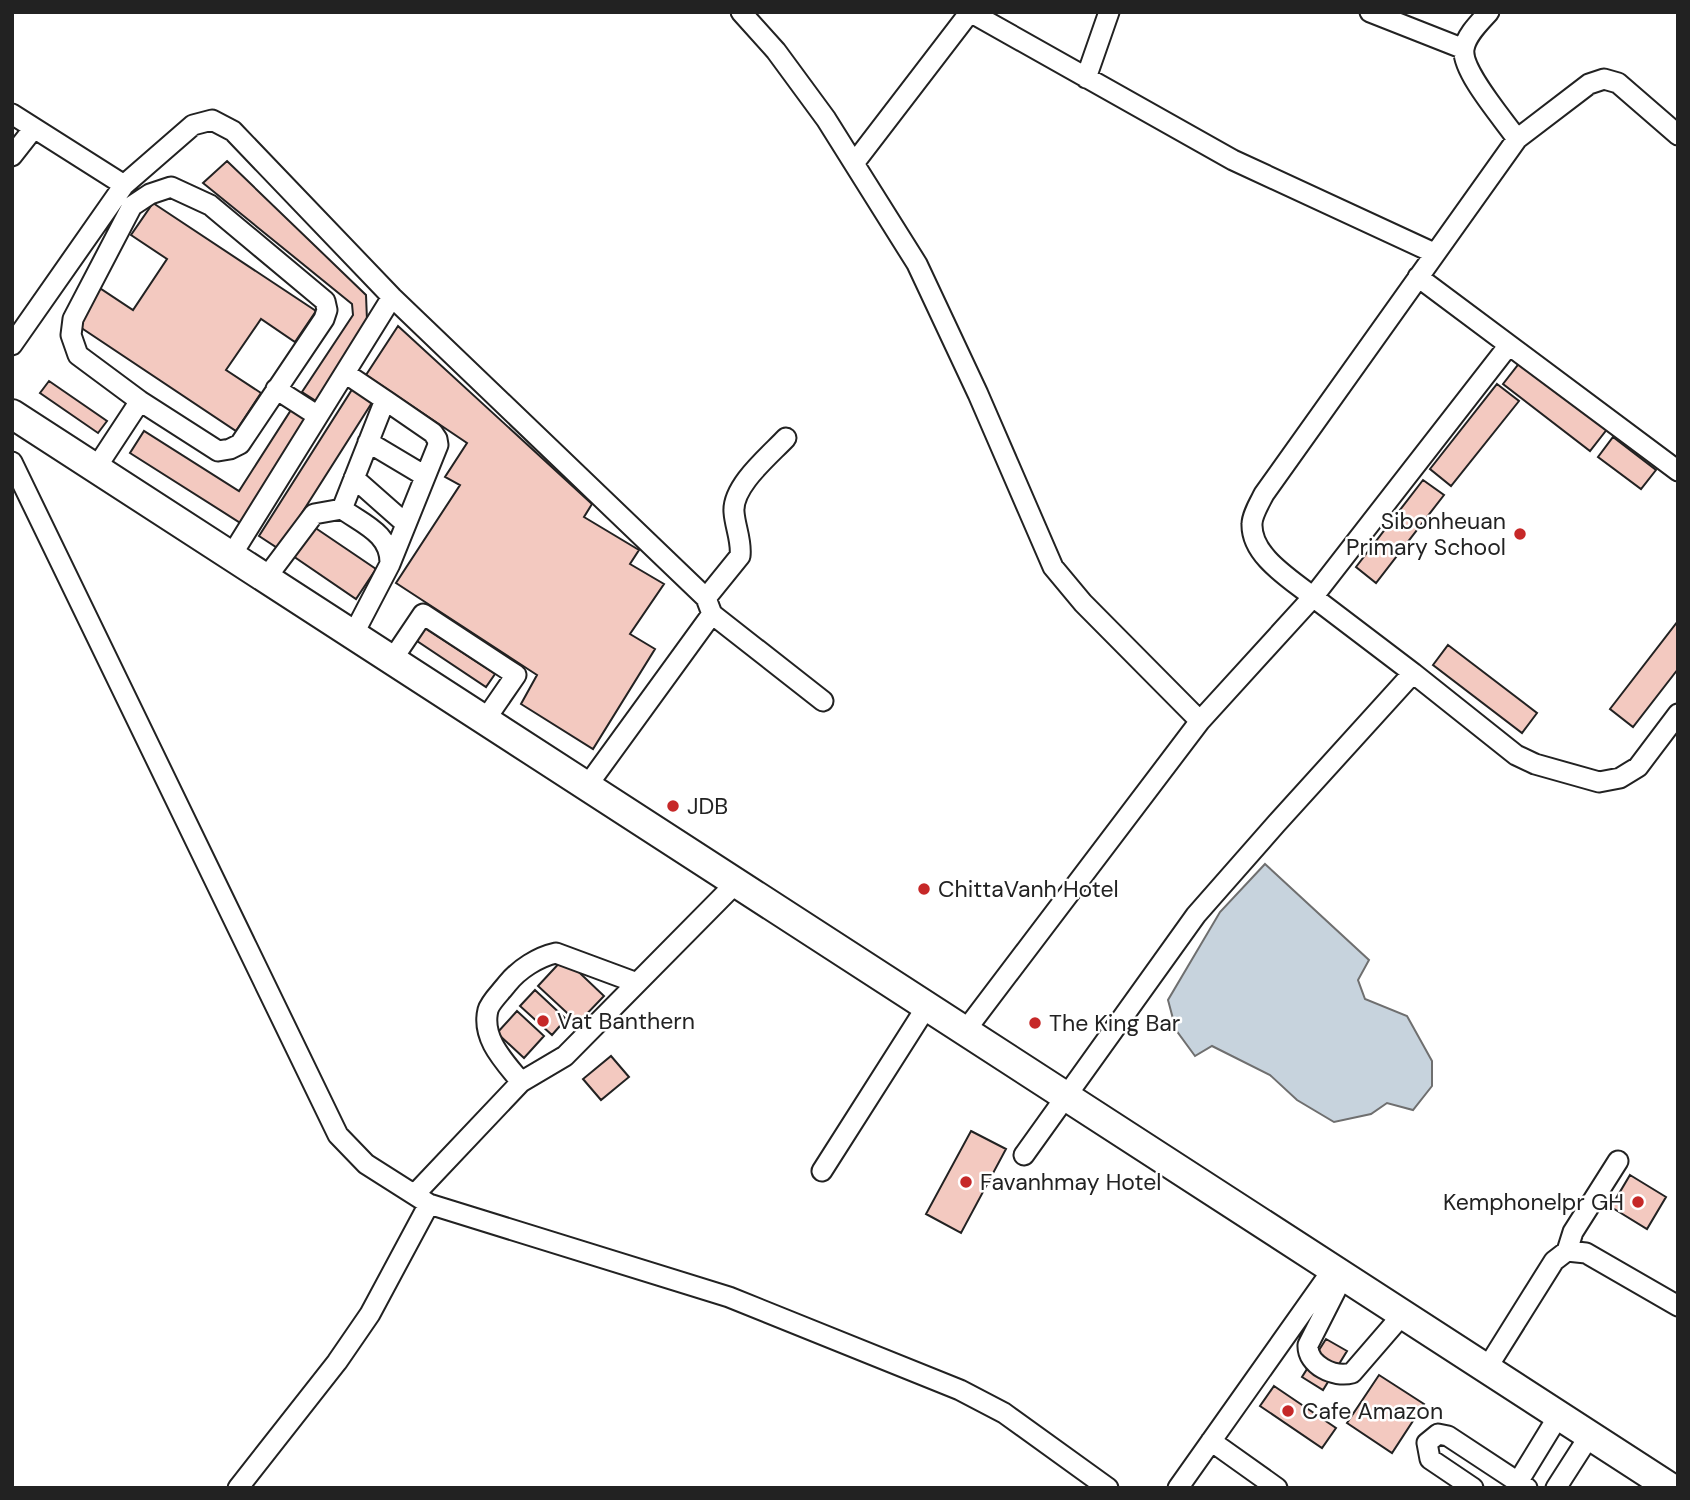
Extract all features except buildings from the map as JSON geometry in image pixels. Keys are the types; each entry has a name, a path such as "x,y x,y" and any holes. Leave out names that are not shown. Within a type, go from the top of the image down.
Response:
{"highway":[{"path":"12,414 1671,1488"}],"street":[{"path":"741,12 776,51 855,162 917,264 1054,567 1083,603 1200,721"},
{"path":"855,162 970,12 1233,160 1434,253"},
{"path":"1086,78 1109,12"},
{"path":"1370,12 1464,49"},
{"path":"1489,12 1472,30 1464,49 1467,67 1517,139"},
{"path":"1678,135 1618,83 1604,79 1589,84 1517,139 1264,494 1251,522 1255,543 1275,565 1516,755 1535,764 1599,782 1620,778 1638,767 1678,714"},
{"path":"12,114 124,186"},
{"path":"12,345 124,186 192,125 212,120 233,131 393,298 709,606 823,701"},
{"path":"12,156 34,128"},
{"path":"171,187 210,205 325,301 327,310 324,319 240,444 230,449 218,451 140,401 78,355 71,335 72,319 132,206 149,194 171,187"},
{"path":"1418,277 1678,471"},
{"path":"231,556 393,298"},
{"path":"965,1031 1200,721 1313,597 1509,345"},
{"path":"345,373 437,439 438,445 390,564 353,635"},
{"path":"276,389 318,416"},
{"path":"341,509 385,400"},
{"path":"96,468 140,401"},
{"path":"587,786 740,556 734,500 743,484 786,438"},
{"path":"368,442 425,476"},
{"path":"12,462 338,1135 366,1164 422,1199 729,1297 960,1390 1004,1413 1108,1488"},
{"path":"354,478 406,524"},
{"path":"266,578 314,514 341,509 385,540 390,553 390,564"},
{"path":"392,660 423,614 516,675 485,720"},
{"path":"1024,1155 1196,915 1413,673"},
{"path":"238,1488 337,1362 370,1314 422,1199 521,1082 565,1056 737,883"},
{"path":"521,1082 493,1046 487,1024 488,1008 512,978 543,956 556,953 637,983"},
{"path":"822,1171 928,1006"},
{"path":"1487,1368 1555,1261 1567,1251 1573,1231 1618,1161"},
{"path":"1567,1251 1586,1253 1678,1306"},
{"path":"1338,1272 1308,1345 1307,1354 1312,1361 1333,1373 1344,1376 1352,1373 1403,1314"},
{"path":"1178,1488 1210,1441 1338,1272"},
{"path":"1473,1488 1430,1459 1427,1443 1438,1434 1448,1436 1523,1485 1559,1415"},
{"path":"1556,1488 1590,1435"},
{"path":"1210,1441 1277,1488"}],"shaded area":[{"path":"1265,864 1369,960 1358,980 1365,999 1407,1016 1432,1061 1432,1086 1413,1110 1387,1103 1371,1114 1334,1122 1297,1100 1270,1075 1212,1046 1195,1056 1176,1030 1168,1000 1220,912"}],"place":[{"name":"Sibonheuan Primary School","path":"1520,534"},
{"name":"JDB","path":"673,806"},
{"name":"ChittaVanh Hotel","path":"924,889"},
{"name":"Vat Banthern","path":"543,1021"},
{"name":"The King Bar","path":"1035,1023"},
{"name":"Favanhmay Hotel","path":"966,1182"},
{"name":"Kemphonelpr GH","path":"1638,1202"},
{"name":"Cafe Amazon","path":"1288,1411"}]}
